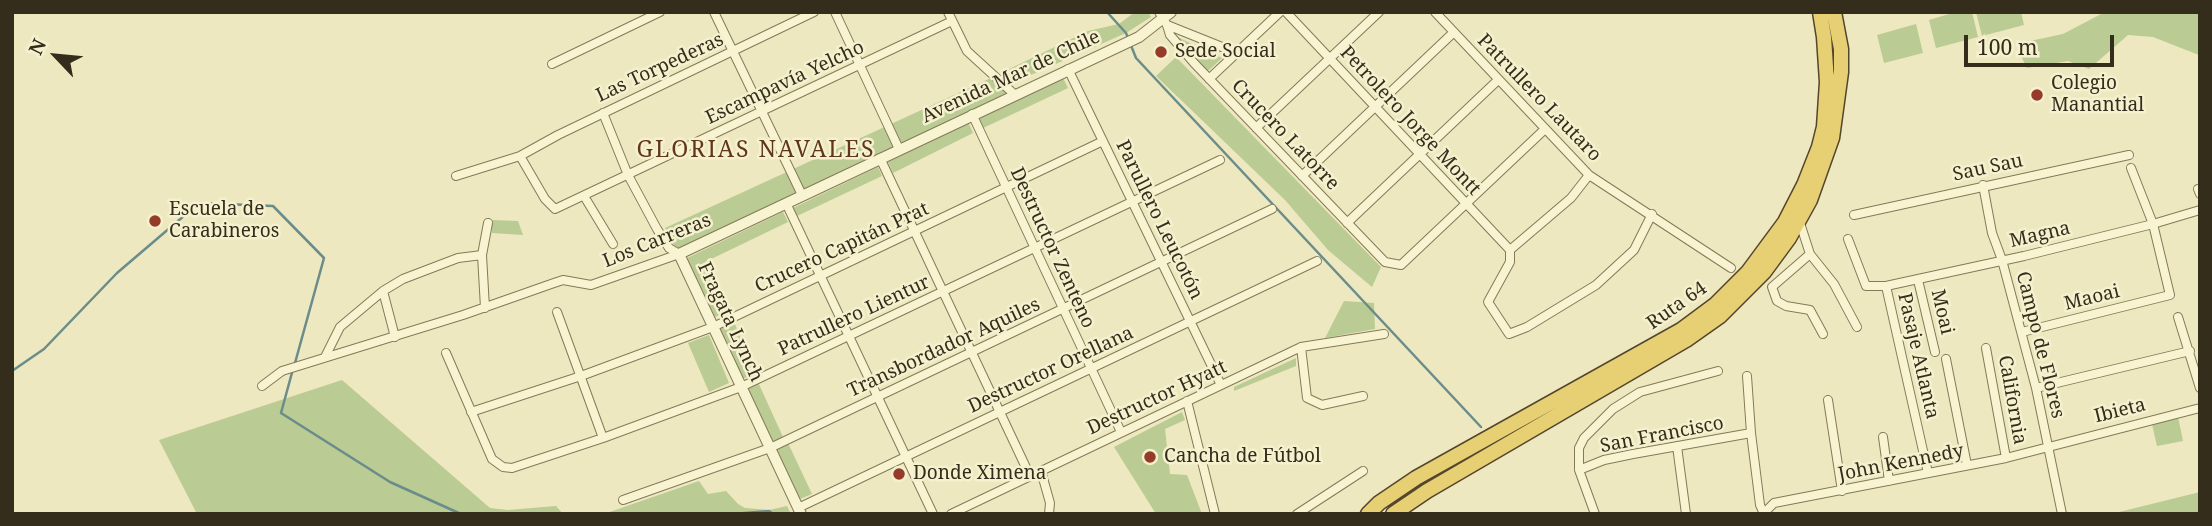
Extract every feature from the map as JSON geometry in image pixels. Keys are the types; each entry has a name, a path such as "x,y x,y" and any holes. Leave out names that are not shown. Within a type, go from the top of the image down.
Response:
{"highway":[{"path":"1810,12 1827,68"},
{"name":"Ruta 64","path":"1367,514 1416,478 1662,342 1699,318 1733,289 1774,239 1804,185 1824,127 1827,68 1820,12"},
{"name":"Ruta 64","path":"1393,514 1416,497 1704,329 1751,287 1777,255 1799,220 1818,180 1832,138 1839,94 1841,50 1834,12"},
{"path":"1841,50 1842,12"}],"street":[{"path":"552,64 660,12"},
{"path":"714,12 802,195"},
{"name":"Las Torpederas","path":"456,176 520,156 558,135 814,12"},
{"path":"835,12 899,149"},
{"path":"1209,79 1280,12"},
{"name":"Petrolero Jorge Montt","path":"1286,12 1510,250"},
{"path":"1256,128 1379,12"},
{"name":"Patrullero Lautaro","path":"1435,12 1589,175 1731,268"},
{"path":"950,16 967,51 1014,94"},
{"name":"Escampavía Yelcho","path":"520,156 545,200 555,209 859,65 950,16"},
{"path":"1165,17 1237,53"},
{"name":"Avenida Mar de Chile","path":"899,149 1139,37 1165,17"},
{"name":"Crucero Latorre","path":"1165,17 1170,35 1209,79 1385,262 1401,265 1466,204"},
{"path":"1301,176 1454,32"},
{"name":"Parullero Leucotón","path":"1068,69 1222,385"},
{"path":"1347,223 1498,80"},
{"name":"Fragata Lynch","path":"603,113 628,175 657,229 669,247 679,254 799,511"},
{"name":"Destructor Zenteno","path":"972,114 1121,432"},
{"path":"1466,204 1545,129"},
{"name":"Crucero Capitán Prat","path":"471,412 581,376 713,327 1103,141"},
{"name":"Los Carreras","path":"262,386 282,371 485,308 564,280 591,285 679,254 899,149"},
{"name":"Sau Sau","path":"1854,215 2129,155"},
{"path":"880,158 1030,476"},
{"name":"Patrullero Lientur","path":"471,412 492,459 512,468 603,438 741,387 1220,160"},
{"path":"2131,168 2153,224"},
{"path":"1589,175 1571,198 1510,250 1510,262 1488,302 1509,334 1527,327 1596,285 1634,250 1652,214"},
{"name":"Campo de Flores","path":"1983,185 1992,233 2002,260 2036,388 2063,514"},
{"path":"584,196 613,244"},
{"path":"786,203 933,514"},
{"name":"Transbordador Aquiles","path":"623,500 770,448 1272,209"},
{"name":"Magna","path":"1886,286 2153,224 2200,210"},
{"path":"1799,220 1810,254 1834,284 1857,327"},
{"path":"485,308 482,255 488,223"},
{"name":"Maoai","path":"2022,332 2171,295 2153,224"},
{"path":"1848,239 1866,286 1886,286"},
{"path":"1810,254 1772,286 1777,301 1786,306 1810,310 1823,334"},
{"path":"325,357 340,327 383,291 403,279 458,258 482,255"},
{"name":"Destructor Orellana","path":"799,511 906,457 1317,261"},
{"name":"Moai","path":"1918,280 1935,352"},
{"name":"Pasaje Atlanta","path":"1886,286 1928,473"},
{"path":"383,291 395,337"},
{"path":"557,312 603,438"},
{"path":"2178,317 2200,388"},
{"name":"Destructor Hyatt","path":"953,513 1301,347 1384,334"},
{"path":"1301,347 1307,398 1322,405 1363,396"},
{"name":"California","path":"1986,348 2006,458"},
{"path":"2036,388 2190,351"},
{"path":"446,353 471,412"},
{"path":"1946,359 1967,466"},
{"path":"1595,514 1579,470 1579,448 1584,438 1613,409 1640,392 1718,371"},
{"path":"1747,376 1751,433 1760,505 1764,513"},
{"path":"1828,400 1842,491"},
{"path":"1187,401 1214,514"},
{"name":"Ibieta","path":"2048,448 2059,442 2200,408"},
{"name":"San Francisco","path":"1579,470 1604,460 1751,433"},
{"path":"1883,437 1889,481"},
{"path":"1676,446 1686,514"},
{"name":"John Kennedy","path":"1764,513 1774,503 2048,448"},
{"path":"1041,471 1050,503 1049,514"},
{"path":"1297,514 1363,471"}],"green space":[{"path":"1135,12 1148,12 1151,17 1126,33 1015,82 1005,71 1088,31 1119,24"},
{"path":"1956,12 1972,12 1978,37 1936,48 1929,20"},
{"path":"1976,12 2021,12 2024,25 1982,36"},
{"path":"2105,12 2200,12 2200,73 2199,55 2153,37 2128,35 2089,69 2068,61 2027,68 2021,56 2030,41 2063,34"},
{"path":"1916,24 1923,53 1884,63 1877,35"},
{"path":"1173,35 1222,58 1208,71"},
{"path":"1176,57 1381,267 1372,287 1328,250 1285,200 1156,76"},
{"path":"1062,76 1068,88 979,130 974,118"},
{"path":"991,78 1007,93 684,247 676,249 665,228"},
{"path":"968,122 973,133 893,173 888,162"},
{"path":"878,167 882,176 797,216 793,208"},
{"path":"783,212 788,222 705,262 728,311 715,317 687,258"},
{"path":"492,220 518,221 523,235 492,233"},
{"path":"1344,301 1374,303 1375,329 1325,338"},
{"path":"734,322 756,373 740,380 717,329"},
{"path":"709,335 729,383 709,392 688,343"},
{"path":"1296,358 1296,366 1234,391 1234,387"},
{"path":"342,380 490,508 508,510 556,506 563,514 197,514 159,440"},
{"path":"757,380 783,437 770,443 743,386"},
{"path":"1182,412 1185,420 1165,429 1170,474 1187,475 1202,514 1156,514 1114,447"},
{"path":"2178,417 2183,441 2157,446 2152,424"},
{"path":"788,443 812,494 800,499 776,449"},
{"path":"699,481 708,494 726,491 745,508 769,510 787,506 791,514 604,514"},
{"path":"2200,492 2200,514 2111,514"}],"waterway":[{"path":"1107,12 1126,33 1136,58 1481,427"},
{"path":"12,371 44,349 117,273 199,203 273,206 324,258 295,363"},
{"path":"293,369 281,413 390,482 461,514"},
{"path":"733,514 769,511 773,514"}],"place":[{"name":"Sede Social","path":"1161,52"},
{"name":"Colegio Manantial","path":"2037,95"},
{"name":"Escuela de Carabineros","path":"155,221"},
{"name":"Cancha de Fútbol","path":"1150,457"},
{"name":"Donde Ximena","path":"899,474"}],"district":[{"name":"GLORIAS NAVALES","path":"756,150"}]}
